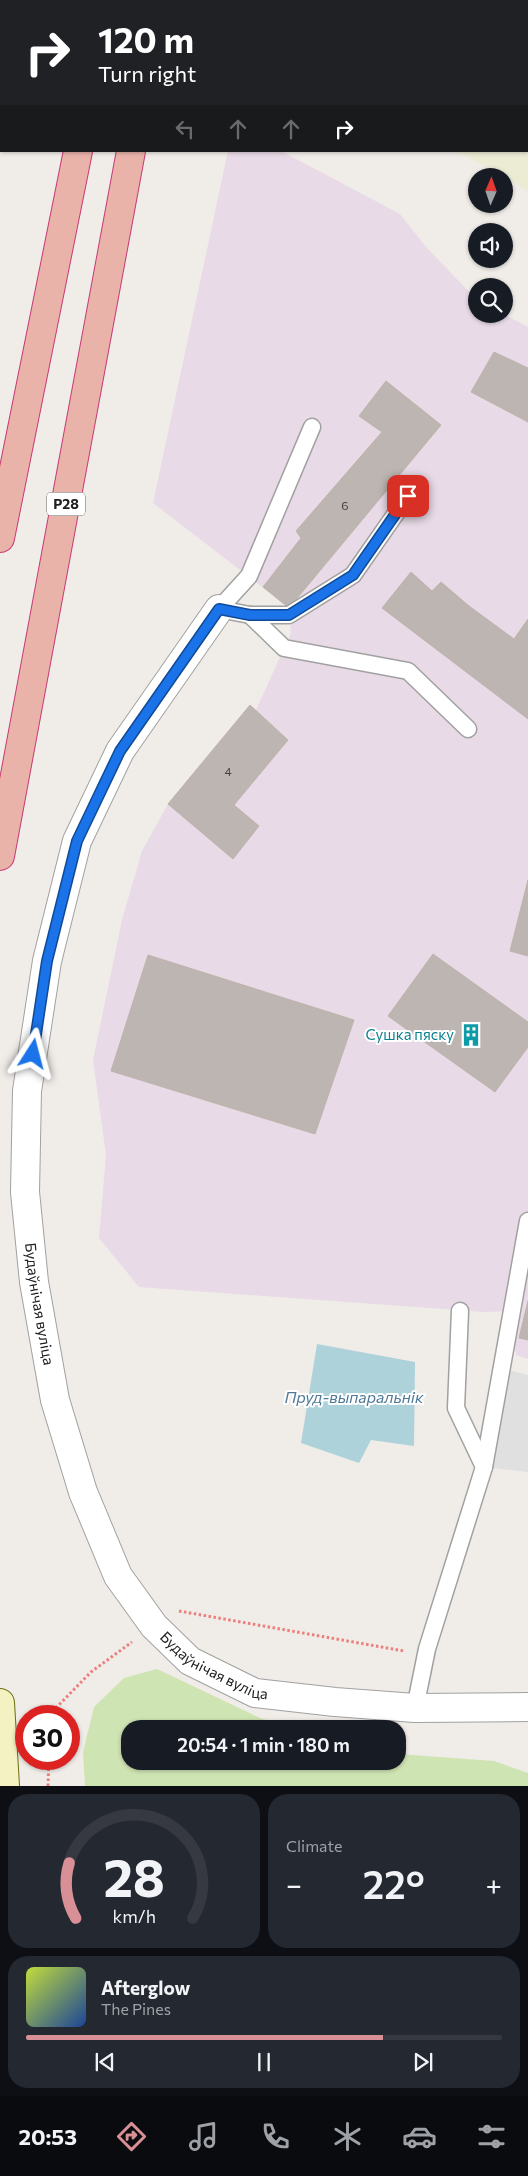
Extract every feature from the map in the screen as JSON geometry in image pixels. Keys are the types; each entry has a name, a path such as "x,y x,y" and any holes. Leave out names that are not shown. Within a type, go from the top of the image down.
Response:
{"highway":[{"path":"0,538 78,152"},
{"name":"Р28","path":"0,856 131,152"}],"main road":[{"path":"0,1703 5,1786"}],"street":[{"name":"Будаўнічая вуліца","path":"219,609 120,751 77,841 47,961 27,1092 25,1192 34,1282 56,1400 83,1492 118,1576 154,1626 190,1662 255,1693 334,1702 416,1708 528,1707"}],"lane":[{"path":"219,609 249,576 312,427"},
{"path":"219,609 250,615 289,615 353,575 408,496"},
{"path":"250,615 284,648 408,671 468,729"},
{"path":"416,1708 427,1649 484,1467 528,1221"},
{"path":"460,1310 456,1408 484,1467"}],"path":[{"path":"59,1705 91,1672 154,1626 168,1608 398,1651 427,1649"},
{"path":"48,1786 49,1770"}],"shaded area":[{"path":"228,152 283,152 400,214 426,247 468,291 468,323 513,323 513,319 528,327 528,1359 516,1355 510,1311 484,1312 139,1287 99,1238 106,1155 93,1060 122,920 142,851 168,804 250,705 256,710 291,633 288,607 153,503"},
{"path":"509,1370 528,1375 528,1472 484,1467"}],"green space":[{"path":"458,152 528,152 528,192 513,182 513,168 489,168"},
{"path":"157,1669 267,1720 121,1720 121,1770 406,1770 406,1755 494,1761 528,1773 528,1786 85,1786 83,1752 94,1707 124,1678"}],"water":[{"name":"Пруд-выпаральнік","path":"317,1344 415,1362 414,1446 371,1440 359,1463 301,1443"}],"building":[{"path":"494,352 528,368 528,422 471,392"},
{"path":"386,381 441,425 289,608 263,587 301,538 296,531 382,432 359,416"},
{"path":"411,572 432,591 441,582 469,606 514,639 528,619 528,719 382,608"},
{"path":"250,705 288,740 234,805 259,826 233,859 168,804"},
{"path":"528,880 528,956 510,951"},
{"name":"Сушка пяску","path":"433,954 528,1022 528,1047 495,1092 388,1016"},
{"path":"148,955 354,1020 315,1134 111,1071"},
{"path":"528,1301 528,1340 519,1338"}],"place":[{"name":"Сушка пяску","path":"471,1035"}],"route":[{"path":"33,1054 47,961 77,841 120,751 219,609 250,615 289,615 353,575 408,496"}]}
